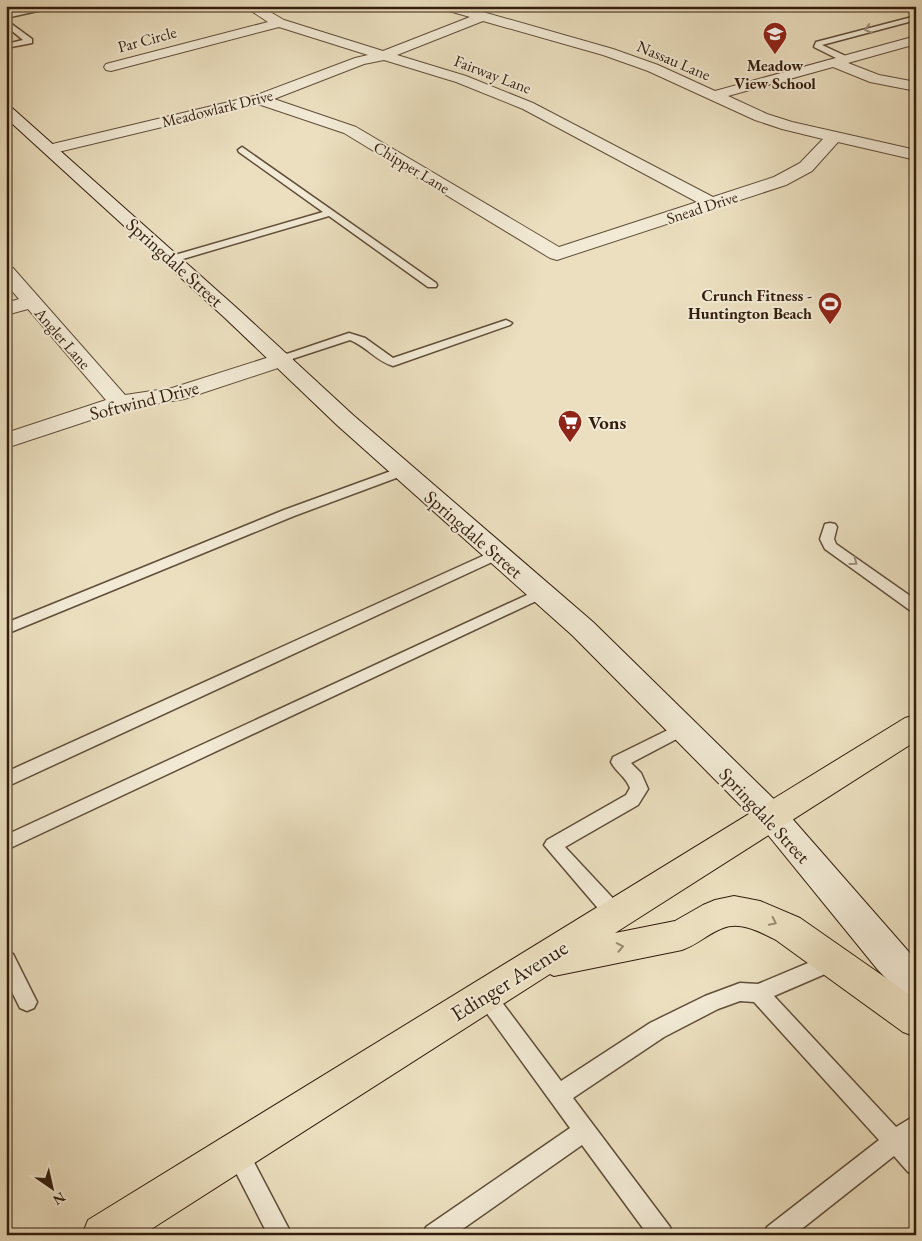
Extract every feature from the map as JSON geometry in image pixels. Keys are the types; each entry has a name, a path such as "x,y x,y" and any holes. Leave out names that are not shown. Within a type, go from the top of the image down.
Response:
{"main road":[{"name":"Edinger Avenue","path":"103,1235 916,726"},
{"path":"537,963 682,935 715,915 734,911 760,916 788,929 916,1020"}],"street":[{"name":"Fairway Lane","path":"250,6 279,23 461,79 528,106 713,204"},
{"name":"Nassau Lane","path":"447,6 608,52 652,68 770,120 834,137 916,155"},
{"name":"Meadowlark Drive","path":"53,152 265,101 376,64 382,56 483,16"},
{"name":"Par Circle","path":"111,67 279,23"},
{"path":"713,96 916,40"},
{"path":"841,62 875,79 916,87"},
{"name":"Chipper Lane","path":"265,101 350,130 557,254"},
{"name":"Springdale Street","path":"6,110 282,359 345,420 583,629 771,816 891,959 916,985"},
{"name":"Snead Drive","path":"557,254 780,181 806,167 834,137"},
{"name":"Angler Lane","path":"6,272 120,403"},
{"path":"6,309 32,302"},
{"name":"Softwind Drive","path":"6,441 120,403 176,394 282,359"}],"lane":[{"path":"6,16 57,6"},
{"path":"841,62 818,47 819,44 916,18"},
{"path":"6,22 29,41 6,46"},
{"path":"242,150 432,286"},
{"path":"172,259 330,213"},
{"path":"282,359 349,336 357,337 384,360 393,362 506,323"},
{"path":"6,629 289,513 402,471"},
{"path":"830,527 826,539 830,546 916,607"},
{"path":"6,780 498,554"},
{"path":"6,843 542,593"},
{"path":"615,914 553,845 632,800 638,789 635,778 619,762 682,729"},
{"path":"6,960 26,1002"},
{"path":"559,1095 657,1030 712,1002 740,992 759,993 832,962"},
{"path":"759,993 916,1164"},
{"path":"486,995 662,1235"},
{"path":"775,1235 894,1141 916,1126"},
{"path":"434,1235 585,1130"},
{"path":"236,1151 281,1235"}],"place":[{"name":"Meadow View School","path":"775,55"},
{"name":"Crunch Fitness - Huntington Beach","path":"830,325"},
{"name":"Vons","path":"570,443"}]}
